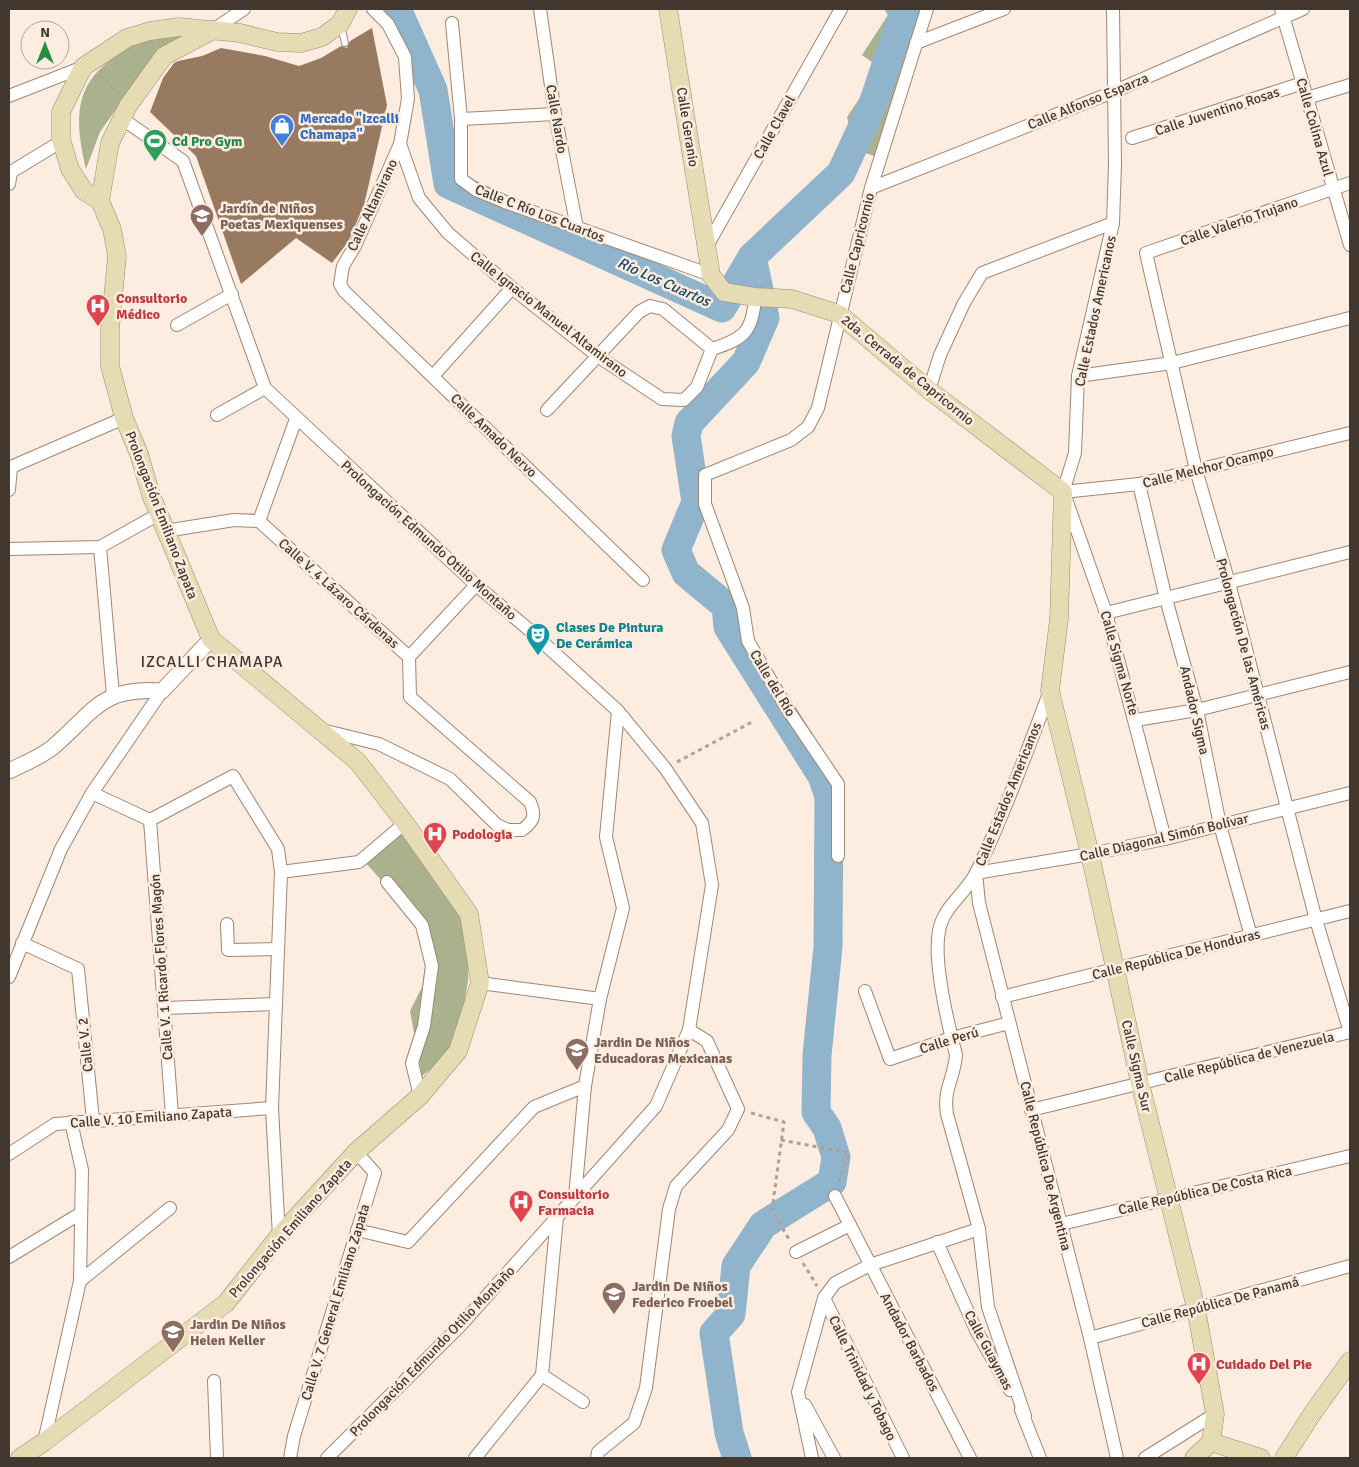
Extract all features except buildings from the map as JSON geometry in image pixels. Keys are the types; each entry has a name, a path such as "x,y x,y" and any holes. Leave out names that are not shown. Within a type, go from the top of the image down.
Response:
{"main road":[{"name":"Calle Geranio","path":"668,9 707,246"},
{"path":"86,64 127,38 150,31 179,27 213,30 277,42 301,43 322,37 344,16"},
{"path":"100,201 110,143 125,112 164,56 213,30"},
{"name":"Prolongación Emiliano Zapata","path":"20,1458 44,1442 226,1303 279,1236 356,1152 420,1096 458,1051 480,983 469,914 405,823 358,762 211,639 165,532 139,454 124,418 110,366 110,329 117,256 112,229 100,201 84,191 70,169 62,141 61,112 86,64"},
{"name":"2da. Cerrada de Capricornio","path":"707,246 711,275 724,292 755,297 792,299 839,314 929,390 1063,492"},
{"name":"Calle Estados Americanos","path":"1050,690 1059,619 1063,492"},
{"name":"Calle Sigma Sur","path":"1050,690 1090,854 1140,1083 1170,1197 1196,1308 1215,1414 1210,1442"},
{"path":"1284,1458 1312,1414 1350,1361"},
{"path":"1194,1458 1210,1442 1261,1458"}],"street":[{"path":"213,30 244,9"},
{"name":"Calle Altamirano","path":"344,291 340,284 343,266 355,246 400,144 408,99 405,57 388,24 373,9"},
{"name":"Calle Nardo","path":"540,9 555,114 577,228"},
{"name":"Calle Clavel","path":"707,246 841,9"},
{"name":"Calle Capricornio","path":"705,475 791,440 808,427 818,408 839,314 871,188 927,9"},
{"path":"916,43 1004,9"},
{"name":"Calle Estados Americanos","path":"1063,492 1075,454 1078,376 1113,223 1115,164 1113,9"},
{"name":"Calle Alfonso Esparza","path":"871,188 1113,92 1282,13 1303,9"},
{"name":"Calle Colina Azul","path":"1282,13 1350,245"},
{"name":"Calle C Río Los Cuartos","path":"452,23 461,119 461,179 476,190 711,275"},
{"path":"9,96 86,64"},
{"name":"Calle Juventino Rosas","path":"1132,138 1303,83"},
{"path":"1307,98 1350,85"},
{"name":"Prolongación Edmundo Otilio Montaño","path":"125,112 183,161 265,388 296,419 476,585 527,628 618,711 665,768 702,823 712,886 689,1030 656,1106 460,1326 330,1458"},
{"path":"461,119 555,114"},
{"path":"9,184 11,172 62,141"},
{"name":"Calle Ignacio Manuel Altamirano","path":"400,144 419,198 448,233 512,288 599,356 662,399 684,400 697,387 712,349"},
{"name":"Calle Valerio Trujano","path":"1146,253 1350,182"},
{"path":"929,390 940,355 964,303 982,273 1113,223"},
{"name":"Prolongación De las Américas","path":"1146,253 1196,470 1229,584 1316,920 1350,1032"},
{"path":"433,376 512,288"},
{"name":"Calle Amado Nervo","path":"344,291 643,580"},
{"path":"176,325 232,294"},
{"path":"547,410 639,312 650,306 663,309 712,349 733,342 746,332 754,316 755,297"},
{"path":"1078,376 1172,363 1350,318"},
{"path":"217,415 265,388"},
{"path":"9,490 11,467 124,418"},
{"path":"165,532 234,520 259,521 296,419"},
{"name":"Calle Melchor Ocampo","path":"1063,492 1139,484 1350,433"},
{"name":"Calle del Río","path":"705,475 705,504 743,608 748,641 786,707 838,784 838,856"},
{"name":"Andador Sigma","path":"1139,484 1166,599 1197,710 1220,825 1252,936"},
{"name":"Calle Sigma Norte","path":"1063,492 1106,613 1136,720 1165,839"},
{"path":"9,549 100,547 158,514"},
{"name":"Calle V. 4 Lázaro Cárdenas","path":"259,521 409,657 410,697 530,802 534,814 532,822 522,830 508,830 496,825 450,779 379,744 322,730"},
{"path":"100,547 113,695"},
{"path":"1106,613 1229,584 1350,552"},
{"path":"409,657 476,585"},
{"path":"9,976 61,849 92,793 162,691 211,639"},
{"path":"1136,720 1197,710 1350,672"},
{"path":"9,771 52,748 94,708 113,695 138,690 162,691"},
{"name":"Calle Estados Americanos","path":"1025,1416 988,1307 979,1228 945,1099 955,1071 956,1055 938,956 939,931 945,913 976,874 1001,817 1050,690"},
{"path":"575,1197 585,1086 600,999 622,908 606,837 618,711"},
{"path":"92,793 150,820 233,776 278,848 280,872 272,1108 279,1236"},
{"name":"Calle Diagonal Simón Bolívar","path":"976,874 1165,839 1350,792"},
{"name":"Calle V. 1 Ricardo Flores Magón","path":"150,820 172,1115"},
{"path":"280,872 359,862 405,823"},
{"name":"Calle República De Argentina","path":"976,874 979,903 1090,1338 1117,1458"},
{"path":"387,882 422,925 432,966 424,1026 412,1063 420,1096"},
{"name":"Calle República De Honduras","path":"1002,997 1350,911"},
{"path":"226,924 228,950 278,949"},
{"name":"Calle V. 2","path":"22,943 78,969 93,1120"},
{"path":"480,983 600,999"},
{"name":"Calle Perú","path":"865,991 890,1059 952,1038 1009,1023"},
{"path":"165,1008 275,1004"},
{"path":"597,1458 598,1452 634,1423 646,1388 669,1208 676,1186 728,1130 738,1110 707,1041 689,1030"},
{"name":"Calle República de Venezuela","path":"1031,1110 1350,1032"},
{"path":"357,1230 408,1242 534,1107 585,1086"},
{"name":"Calle V. 10 Emiliano Zapata","path":"9,1154 55,1124 272,1108"},
{"path":"44,1442 80,1281 82,1170 71,1122"},
{"name":"Calle V. 7 General Emiliano Zapata","path":"290,1458 294,1436 375,1173 356,1152"},
{"name":"Calle República De Costa Rica","path":"1061,1224 1350,1156"},
{"name":"Andador Barbados","path":"835,1196 970,1458"},
{"path":"80,1281 170,1208"},
{"path":"9,1257 81,1213"},
{"path":"475,1458 542,1375 557,1217"},
{"path":"796,1252 850,1225"},
{"path":"812,1458 798,1392 824,1298 835,1283 870,1265 979,1228"},
{"name":"Calle Guaymas","path":"937,1242 976,1330 1025,1416 1040,1458"},
{"name":"Calle República De Panamá","path":"1090,1338 1350,1266"},
{"name":"Calle Trinidad y Tobago","path":"824,1298 902,1458"},
{"path":"542,1375 583,1402"},
{"path":"214,1381 217,1458"},
{"path":"798,1392 834,1458"},
{"path":"1145,1458 1215,1414"}],"lane":[{"path":"344,16 345,43"}],"path":[{"path":"86,64 125,112"},
{"path":"665,768 752,722"},
{"path":"738,1110 784,1122 772,1210 778,1221"},
{"path":"781,1140 849,1153 835,1196"}],"green space":[{"path":"884,9 922,9 877,157 842,145 850,129 847,117 880,68 862,55 888,15"},
{"path":"184,36 126,95 100,132 86,169 79,119 85,91 92,78 126,49 142,40 154,37"},
{"path":"405,826 469,928 468,982 456,1047 422,1076 410,1011 422,987 426,959 413,915 363,860"}],"waterway":[{"name":"Río Los Cuartos","path":"397,9 433,90 448,184 722,308 752,257 841,173 873,104 905,9"},
{"path":"737,1458 729,1433 714,1333 731,1314 736,1266 763,1225 832,1182 836,1157 827,1128 816,1112 817,1055 828,947 829,797 822,776 728,627 726,606 686,573 676,550 696,502 686,436 689,423 746,362 765,318 752,257"}],"place":[{"name":"Mercado \"Izcalli Chamapa\"","path":"282,147"},
{"name":"Cd Pro Gym","path":"155,162"},
{"name":"Jardín de Niños Poetas Mexiquenses","path":"202,237"},
{"name":"Consultorio Médico","path":"98,327"},
{"name":"Clases De Pintura De Cerámica","path":"538,656"},
{"name":"Podologia","path":"435,855"},
{"name":"Jardin De Niños Educadoras Mexicanas","path":"577,1071"},
{"name":"Consultorio Farmacia","path":"521,1223"},
{"name":"Jardin De Niños Federico Froebel","path":"614,1315"},
{"name":"Jardin De Niños Helen Keller","path":"173,1353"},
{"name":"Cuidado Del Pie","path":"1199,1385"}],"district":[{"name":"IZCALLI CHAMAPA","path":"212,661"}]}
